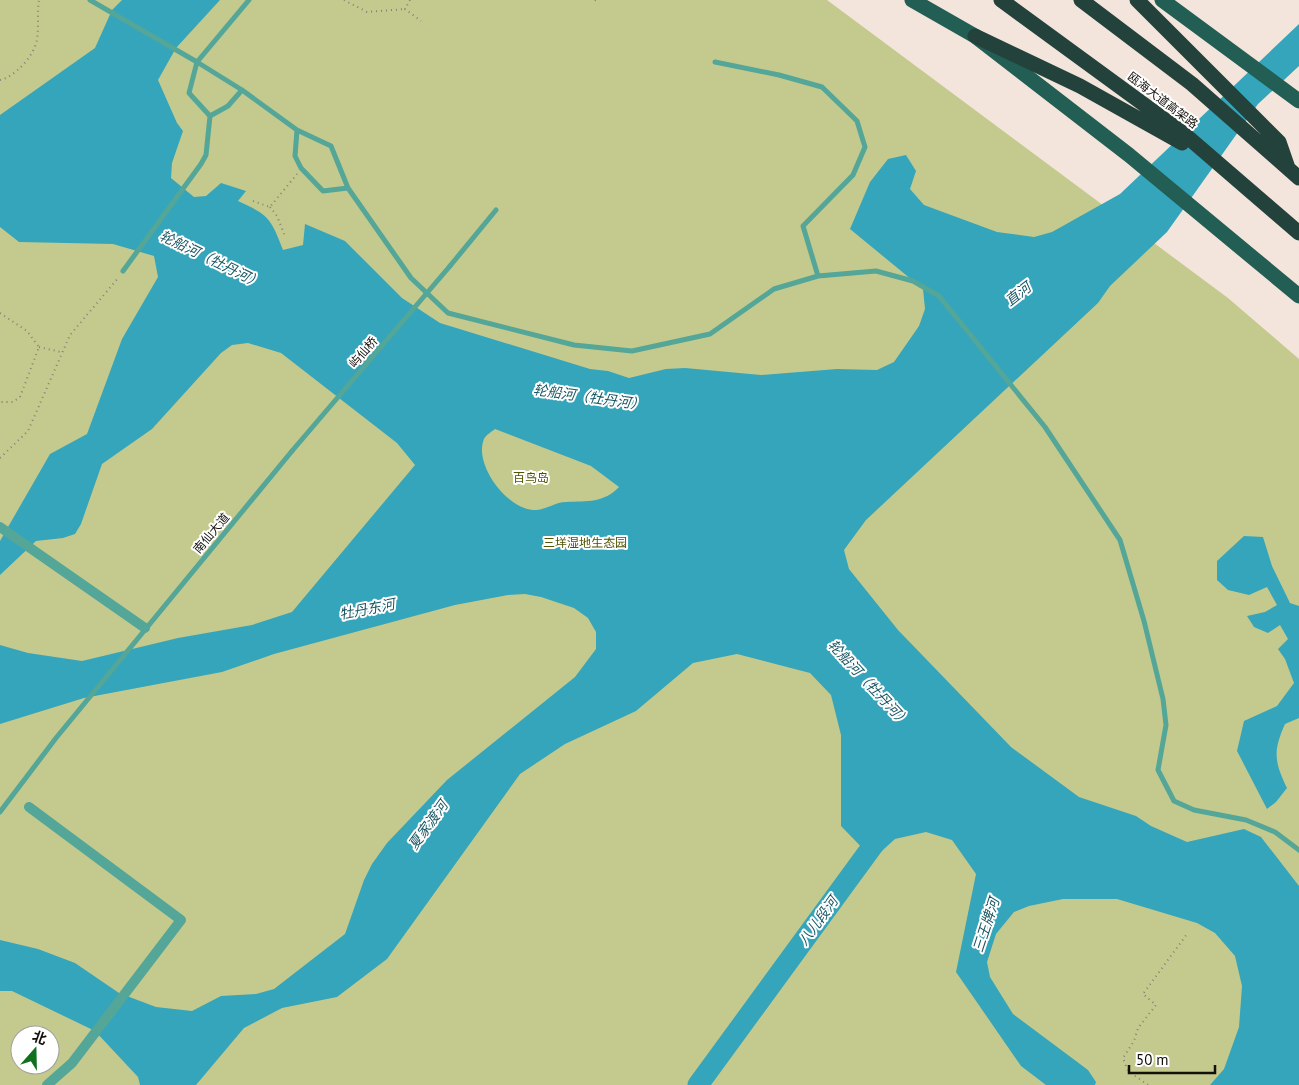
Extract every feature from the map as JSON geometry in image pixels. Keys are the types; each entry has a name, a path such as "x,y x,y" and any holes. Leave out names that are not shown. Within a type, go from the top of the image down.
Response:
{"highway":[{"name":"瓯海大道高架路","path":"1001,0 1093,67 1160,123"},
{"path":"1081,0 1275,148"},
{"path":"1137,0 1205,68 1275,148 1294,174"},
{"path":"975,36 1160,123 1179,140 1241,183 1299,233"}],"main road":[{"path":"912,0 975,36 1129,155 1299,296"},
{"path":"1162,0 1299,100"}],"street":[{"path":"0,527 145,628"},
{"path":"29,807 181,920 72,1062 48,1085"}],"lane":[{"path":"90,0 198,62 242,90 297,130 331,146 348,188 411,278 448,313 574,345 632,351 710,334 774,289 818,276 876,271 913,281 939,296 1023,397 1077,473 1120,540 1163,699 1166,725 1158,770 1174,801 1194,810 1246,820 1275,832 1299,850"},
{"path":"123,271 206,155 210,116 189,93 198,62 249,0"},
{"path":"715,62 779,75 822,88 857,121 865,146 852,175 803,226 818,276"},
{"path":"210,116 228,106 242,90"},
{"path":"297,130 294,156 302,168 323,191 348,188"},
{"name":"屿仙桥","path":"292,451 496,210"},
{"name":"南仙大道","path":"0,812 56,738 292,451"}],"path":[{"path":"0,80 9,78 21,68 37,41 39,0"},
{"path":"344,0 366,12 405,10 421,21"},
{"path":"405,10 410,0"},
{"path":"270,207 302,168"},
{"path":"253,201 270,207 277,216 285,236"},
{"path":"0,458 28,431 70,335 123,271"},
{"path":"0,314 27,331 39,347 62,353"},
{"path":"0,402 13,402 20,398 39,347"},
{"path":"1148,1085 1128,1071 1123,1058 1134,1041 1138,1028 1156,1004 1143,994 1187,934"}],"green space":[{"name":"三垟湿地生态园","path":"0,0 827,0 1228,298 1299,359 1299,1085 0,1085"}],"water":[{"path":"122,0 220,0 176,48 158,80 177,123 183,131 172,163 171,178 194,197 206,196 221,183 246,191 238,201 263,214 268,219 283,250 303,245 305,224 345,241 402,298 440,323 590,369 608,371 629,378 666,369 685,368 761,375 837,369 877,370 894,362 919,326 925,309 923,289 850,229 870,182 888,159 906,155 916,171 910,189 924,205 997,232 1034,237 1052,232 1120,194 1299,24 1299,66 1258,104 1167,232 1110,286 1098,303 866,520 844,550 849,569 898,630 1011,747 1079,797 1136,816 1151,826 1187,842 1244,829 1261,837 1299,886 1299,1085 1210,1085 1224,1069 1239,1027 1242,986 1235,956 1215,933 1197,923 1117,899 1063,899 1029,906 1014,912 996,934 987,962 990,977 1013,1014 1088,1070 1096,1082 1095,1085 1046,1085 1021,1066 956,972 976,874 952,840 926,832 895,839 873,859 841,826 841,735 831,695 810,673 737,654 693,663 636,711 565,744 520,774 387,959 337,997 282,1008 244,1028 196,1085 140,1085 138,1077 95,1031 12,991 0,991 0,940 38,949 75,963 119,993 156,1007 192,1011 221,996 256,994 274,989 345,934 364,880 372,864 387,843 447,780 575,677 596,649 596,632 588,618 574,608 541,597 525,594 508,595 455,605 274,654 222,672 84,698 0,724 0,645 28,653 82,661 178,638 252,625 292,612 415,465 397,443 281,353 248,343 232,345 221,353 152,429 102,464 81,524 75,534 63,538 36,541 0,575 0,541 50,454 87,434 122,339 158,277 154,256 113,244 19,242 0,227 0,115 95,48 112,10","holes":["495,429 591,466 619,487 601,499 562,502 537,510 526,509 515,503 496,485 484,461 482,450 484,439"]},
{"path":"1244,536 1263,537 1272,566 1290,603 1299,606 1299,718 1285,724 1278,742 1277,763 1287,788 1276,802 1267,809 1237,751 1244,721 1277,706 1294,683 1285,659 1278,649 1288,639 1280,625 1268,633 1254,627 1247,616 1265,612 1277,605 1267,587 1249,595 1228,590 1217,580 1217,561"}],"waterway":[{"name":"八儿段河","path":"698,1085 885,829"}],"water label":[{"name":"轮船河（牡丹河）","path":"211,259"},
{"name":"直河","path":"1018,294"},
{"name":"轮船河（牡丹河）","path":"589,397"},
{"name":"牡丹东河","path":"367,609"},
{"name":"轮船河（牡丹河）","path":"869,683"},
{"name":"夏家渡河","path":"428,825"},
{"name":"三王牌河","path":"986,925"}],"park label":[{"name":"百鸟岛","path":"531,477"}]}
